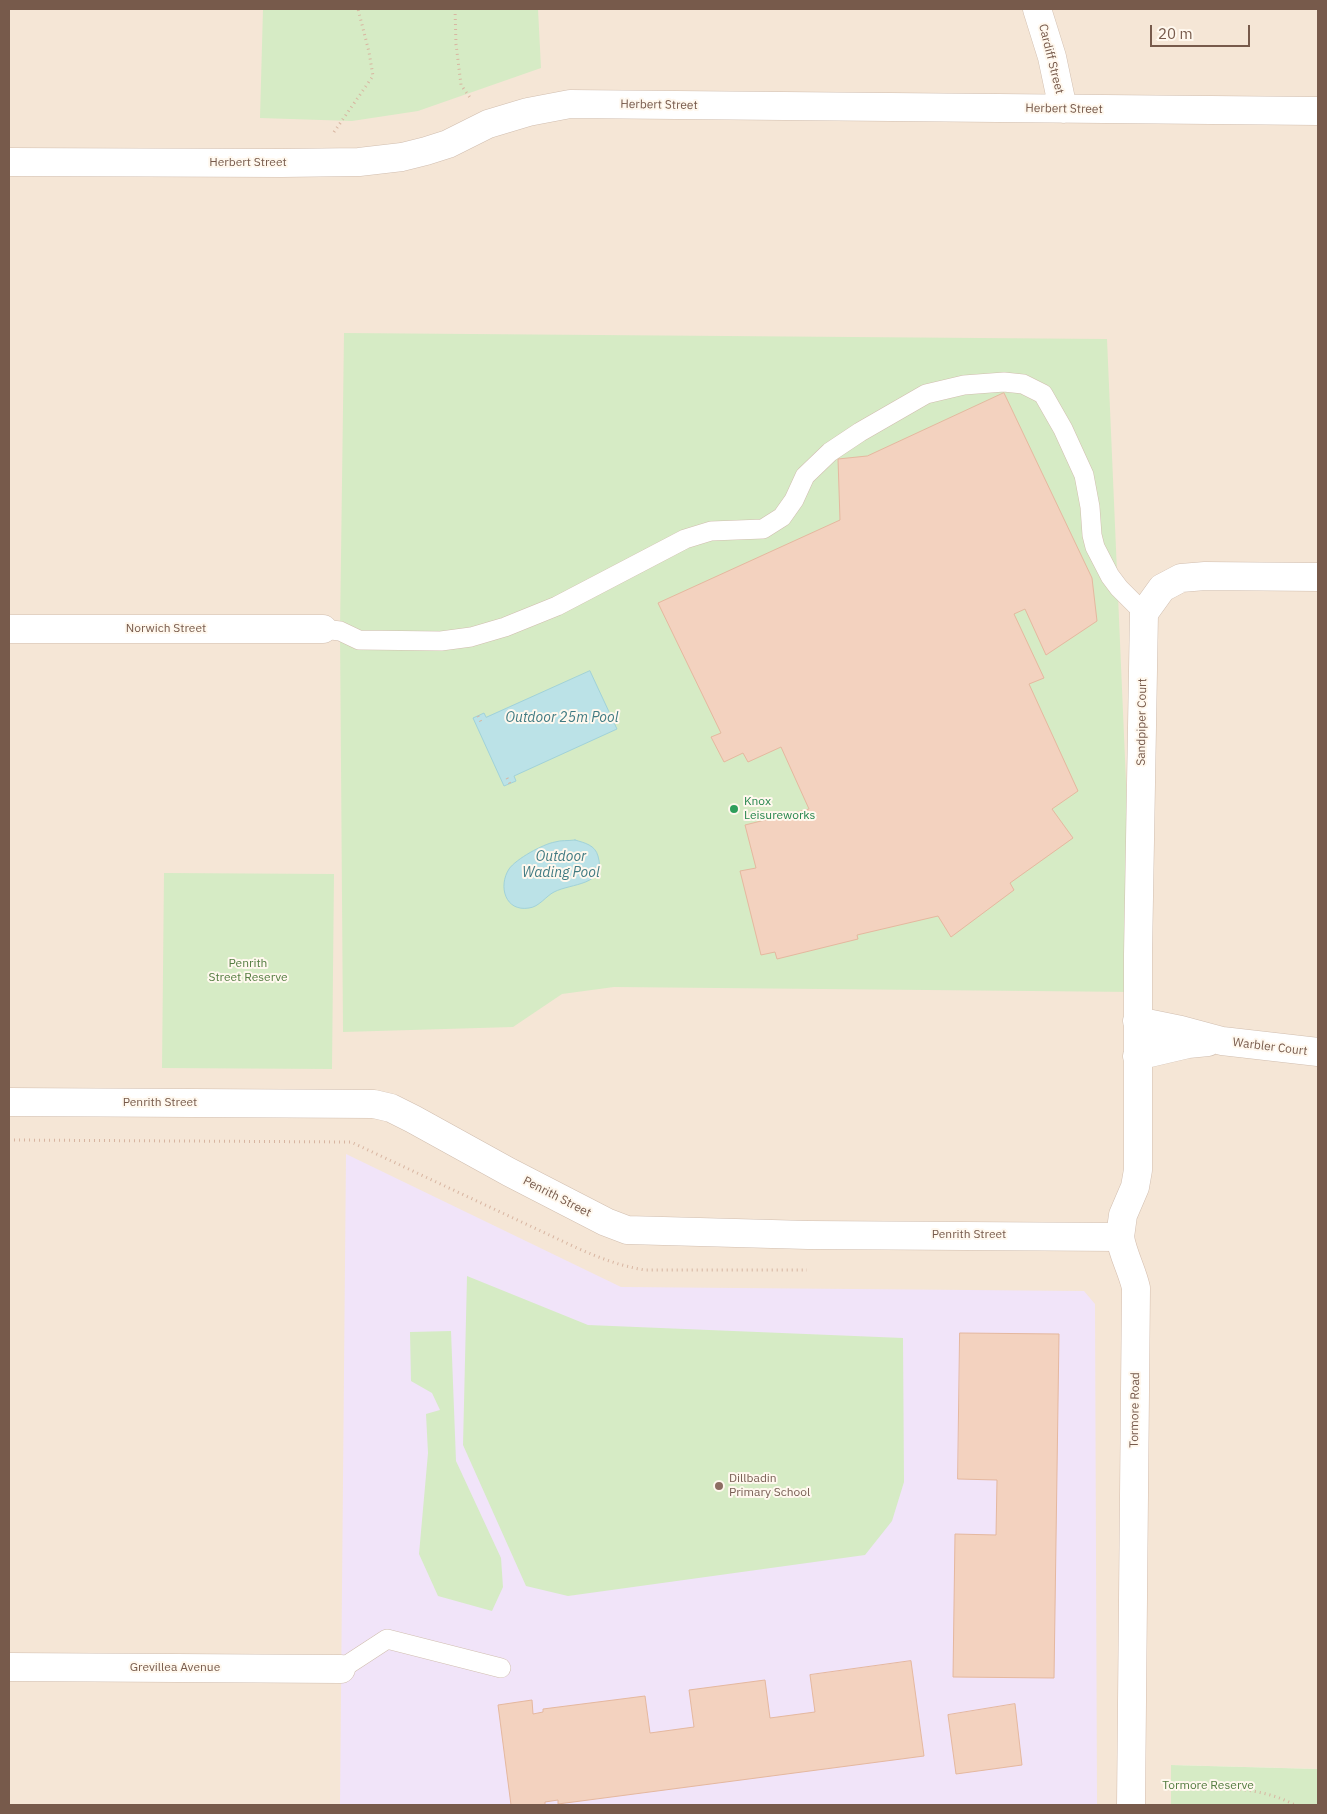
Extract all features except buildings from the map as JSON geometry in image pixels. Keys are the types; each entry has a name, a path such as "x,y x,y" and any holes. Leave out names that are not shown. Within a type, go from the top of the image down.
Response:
{"street":[{"name":"Cardiff Street","path":"1038,9 1052,58 1063,109"},
{"name":"Herbert Street","path":"9,162 358,162 402,157 448,144 488,124 528,112 570,104 1318,111"},
{"path":"1144,613 1162,588 1181,578 1205,576 1318,577"},
{"name":"Sandpiper Court","path":"1137,1021 1144,613"},
{"name":"Norwich Street","path":"9,629 323,629"},
{"name":"Warbler Court","path":"1137,1021 1222,1041 1318,1052"},
{"name":"Tormore Road","path":"1131,1805 1136,1288 1133,1272 1120,1237 1123,1215 1136,1187 1138,1170 1137,1021"},
{"name":"Warbler Court","path":"1137,1056 1188,1044 1222,1041"},
{"name":"Penrith Street","path":"9,1102 374,1104 391,1108 509,1172 606,1222 627,1230 798,1234 1120,1237"},
{"name":"Grevillea Avenue","path":"9,1667 341,1668"}],"lane":[{"path":"323,629 340,631 359,640 441,641 471,637 505,627 557,606 685,539 711,531 763,528 782,517 794,500 805,476 830,452 860,432 926,394 964,385 1004,382 1023,384 1043,394 1063,429 1084,475 1095,547 1110,576 1144,613"},
{"path":"341,1668 387,1639 501,1668"}],"path":[{"path":"314,163 324,145 373,76 358,9"},
{"path":"455,9 456,44 461,85 488,124"},
{"path":"478,716 482,722"},
{"path":"507,778 510,784"},
{"path":"9,1140 351,1142 607,1261 627,1267 645,1270 807,1270"},
{"path":"1165,1787 1230,1789 1270,1794 1295,1805"}],"shaded area":[{"path":"9,9 1318,9 1318,1769 1171,1765 1171,1805 9,1805"},
{"name":"Dillbadin Primary School","path":"346,1154 621,1287 1084,1291 1095,1304 1097,1805 340,1805"}],"green space":[{"path":"263,9 538,9 541,68 418,111 352,121 260,118"},
{"name":"Knox Leisureworks","path":"344,333 1107,339 1135,992 614,987 562,994 513,1027 343,1032 340,631"},
{"name":"Penrith Street Reserve","path":"164,873 334,874 332,1069 162,1068"},
{"path":"467,1276 588,1325 903,1338 904,1482 892,1521 865,1555 568,1596 526,1586 463,1445"},
{"path":"451,1331 456,1461 501,1558 503,1587 492,1611 438,1596 419,1554 428,1453 426,1414 440,1410 432,1393 411,1381 410,1332"},
{"name":"Tormore Reserve","path":"1171,1765 1318,1769 1318,1805 1171,1805"}],"water":[{"name":"Outdoor 25m Pool","path":"590,671 617,729 514,776 516,781 504,786 473,718 484,713 486,717"},
{"name":"Outdoor Wading Pool","path":"575,840 589,845 597,852 599,866 593,878 554,892 533,907 521,908 509,902 504,890 504,883 512,865 550,843"}],"place":[{"name":"Knox Leisureworks","path":"734,809"},
{"name":"Dillbadin Primary School","path":"719,1486"}]}
